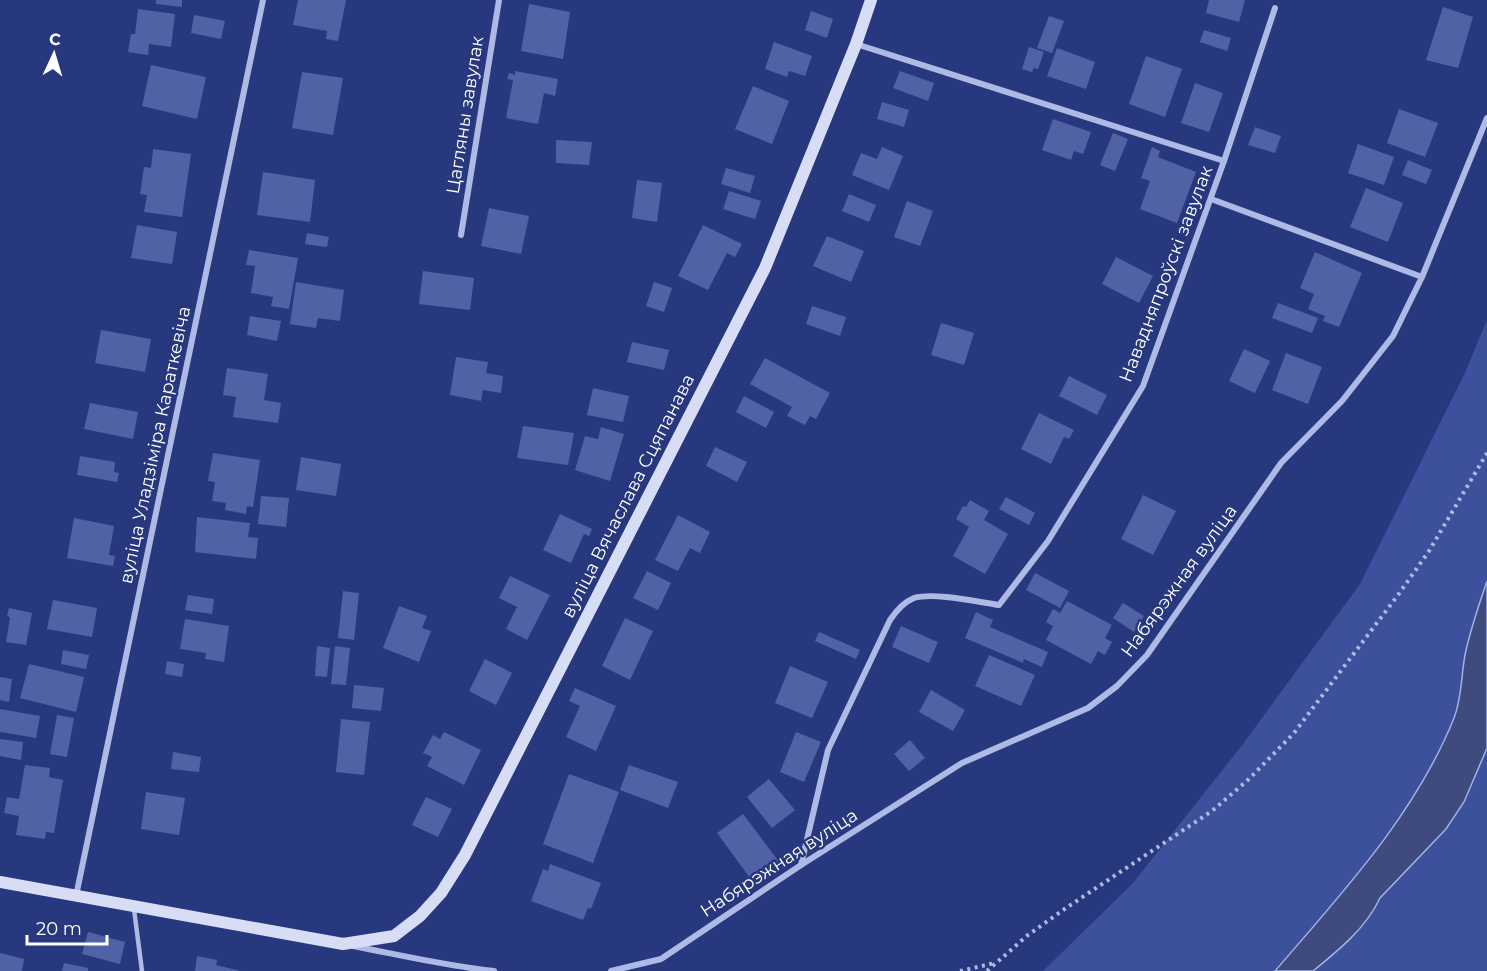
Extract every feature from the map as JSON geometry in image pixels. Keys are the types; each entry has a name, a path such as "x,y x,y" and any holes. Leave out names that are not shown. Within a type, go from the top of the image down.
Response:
{"main road":[{"name":"вуліца Вячаслава Сцяпанава","path":"0,882 344,944 394,936 420,916 441,893 465,855 765,268 856,44 871,0"}],"street":[{"name":"вуліца Уладзіміра Караткевіча","path":"76,896 263,0"},
{"name":"Цагляны завулак","path":"461,235 500,0"},
{"name":"Навадняпроўскі завулак","path":"801,865 828,750 890,620 905,603 915,598 954,598 999,605 1048,541 1143,386 1211,199 1275,8"},
{"path":"856,44 1224,161"},
{"name":"Набярэжная вуліца","path":"611,971 661,959 801,865 962,763 1088,708 1117,686 1147,655 1281,463 1342,401 1393,336 1422,277 1487,118"},
{"path":"1211,199 1422,277"},
{"path":"344,944 416,958 448,968 494,971"}],"lane":[{"path":"134,906 142,971"}],"path":[{"path":"987,971 1028,935 1212,811 1249,779 1294,733 1429,551 1487,453"},
{"path":"960,971 996,963"}],"shaded area":[{"path":"1487,320 1487,971 1043,971 1133,883 1243,744 1360,584 1464,375"},
{"path":"1487,581 1487,748 1464,802 1446,829 1380,898 1360,929 1342,947 1313,971 1275,971 1375,852 1398,820 1438,754 1457,710 1467,646"}],"building":[{"path":"156,0 182,0 182,7 156,4"},
{"path":"298,0 346,0 338,41 326,39 327,31 293,25"},
{"path":"1209,0 1245,0 1239,22 1206,13"},
{"path":"529,4 570,12 563,59 521,51"},
{"path":"1443,7 1473,17 1458,68 1426,60"},
{"path":"138,9 175,14 171,47 149,44 148,55 128,52 131,34 135,34"},
{"path":"811,11 833,19 827,38 805,30"},
{"path":"194,15 225,21 221,39 191,33"},
{"path":"1049,16 1064,21 1052,53 1037,48"},
{"path":"1204,30 1231,38 1227,51 1200,42"},
{"path":"774,42 812,56 805,76 789,71 787,77 765,69"},
{"path":"1029,47 1044,52 1038,69 1034,68 1032,72 1022,69"},
{"path":"1057,48 1095,62 1086,89 1047,76"},
{"path":"1146,56 1182,69 1165,117 1129,104"},
{"path":"151,65 206,77 197,119 142,106"},
{"path":"515,71 558,79 555,96 544,93 538,124 506,118 513,80 507,79 509,73 515,75"},
{"path":"900,71 934,83 928,101 893,88"},
{"path":"302,72 343,78 333,135 292,128"},
{"path":"1195,83 1223,93 1209,132 1181,123"},
{"path":"753,86 789,101 772,144 735,129"},
{"path":"882,102 909,110 904,127 877,119"},
{"path":"1399,109 1438,123 1425,157 1387,143"},
{"path":"1053,119 1091,132 1083,154 1074,151 1071,160 1042,150"},
{"path":"1255,127 1281,136 1275,153 1248,145"},
{"path":"1113,133 1128,139 1115,171 1100,165"},
{"path":"556,140 592,142 589,165 556,163"},
{"path":"1358,144 1394,157 1384,185 1348,173"},
{"path":"882,147 903,156 889,190 852,175 861,153 877,159"},
{"path":"1152,147 1160,151 1158,157 1196,172 1177,223 1140,209 1150,181 1141,178"},
{"path":"153,149 191,154 182,217 144,212 147,195 140,194 144,167 151,168"},
{"path":"1408,160 1432,170 1426,184 1402,175"},
{"path":"726,168 755,176 750,193 721,184"},
{"path":"263,172 315,180 310,222 257,215"},
{"path":"637,180 662,183 657,222 632,218"},
{"path":"1366,188 1403,203 1388,242 1350,227"},
{"path":"729,191 761,201 755,219 723,209"},
{"path":"849,194 876,205 869,222 842,211"},
{"path":"907,201 933,211 920,246 894,237"},
{"path":"489,208 529,216 521,254 481,246"},
{"path":"137,225 177,232 172,264 131,258"},
{"path":"703,225 742,244 735,257 727,253 708,290 678,276"},
{"path":"307,233 329,237 327,247 305,244"},
{"path":"827,236 864,251 851,282 813,266"},
{"path":"249,250 298,258 289,309 271,306 273,297 251,293 255,266 246,265"},
{"path":"1315,252 1362,273 1339,327 1323,321 1325,316 1308,309 1314,294 1300,288"},
{"path":"1116,257 1153,276 1139,303 1102,284"},
{"path":"423,271 474,278 470,310 419,304"},
{"path":"296,282 344,290 340,321 318,318 316,328 290,324"},
{"path":"654,282 672,288 664,312 646,306"},
{"path":"1278,303 1318,318 1312,333 1272,318"},
{"path":"812,306 846,317 840,336 806,324"},
{"path":"250,316 281,321 277,341 247,335"},
{"path":"941,323 974,333 964,365 931,355"},
{"path":"101,330 151,339 145,372 95,363"},
{"path":"632,342 669,350 664,370 627,362"},
{"path":"1244,349 1270,361 1255,393 1229,381"},
{"path":"1286,353 1322,367 1308,404 1272,390"},
{"path":"456,357 488,362 486,373 503,376 501,393 483,390 481,401 450,395"},
{"path":"765,358 830,393 816,419 810,416 805,425 787,416 792,407 750,384"},
{"path":"227,368 268,374 264,400 281,403 278,423 233,417 236,397 223,395"},
{"path":"1069,376 1107,395 1097,415 1059,396"},
{"path":"593,388 629,396 623,422 587,415"},
{"path":"744,396 774,412 766,428 736,412"},
{"path":"90,403 138,412 133,439 84,429"},
{"path":"1039,413 1074,430 1069,439 1064,437 1051,464 1021,449"},
{"path":"523,426 574,433 568,465 517,458"},
{"path":"601,427 624,434 610,481 575,470 585,436 598,439"},
{"path":"715,447 747,462 737,482 706,466"},
{"path":"213,453 260,460 253,507 247,506 246,514 225,510 226,503 212,501 215,482 208,481"},
{"path":"80,456 115,462 114,472 119,473 117,482 77,475"},
{"path":"301,457 341,464 336,496 296,490"},
{"path":"1143,495 1176,511 1153,555 1121,539"},
{"path":"261,496 289,498 286,527 258,524"},
{"path":"1006,497 1035,513 1029,525 999,509"},
{"path":"970,500 989,511 984,520 1008,534 985,574 953,556 969,527 956,519 963,506 966,507"},
{"path":"560,514 592,529 589,536 584,534 571,563 543,550"},
{"path":"678,515 710,532 700,553 690,548 678,571 655,560"},
{"path":"197,517 250,523 248,537 258,538 256,559 195,552"},
{"path":"74,518 114,526 109,555 115,556 113,566 67,558"},
{"path":"647,571 671,583 658,610 633,598"},
{"path":"1035,573 1069,591 1060,608 1026,590"},
{"path":"510,576 550,595 527,640 506,629 517,607 499,598"},
{"path":"343,591 359,593 354,640 338,638"},
{"path":"188,595 214,599 212,614 185,610"},
{"path":"53,600 97,608 92,637 47,629"},
{"path":"1067,601 1112,625 1105,638 1112,642 1105,655 1098,651 1091,664 1046,640 1053,626 1046,622 1053,609 1060,613"},
{"path":"1123,603 1144,616 1134,632 1113,618"},
{"path":"399,606 427,616 422,628 431,631 419,662 383,648"},
{"path":"9,608 32,613 26,645 6,642"},
{"path":"976,612 993,620 990,627 1048,652 1042,667 1024,659 1023,663 965,638"},
{"path":"625,618 653,631 630,680 602,666"},
{"path":"185,619 229,626 224,662 205,659 206,653 180,649"},
{"path":"901,626 938,642 929,663 892,647"},
{"path":"819,632 860,650 856,659 815,641"},
{"path":"317,646 330,648 327,677 315,676"},
{"path":"335,646 350,648 346,685 331,684"},
{"path":"63,650 89,655 86,669 61,664"},
{"path":"989,655 1035,675 1021,706 975,686"},
{"path":"485,659 512,673 496,705 469,691"},
{"path":"167,661 184,664 182,677 165,674"},
{"path":"29,664 84,677 76,712 20,698"},
{"path":"790,666 828,682 812,718 775,703"},
{"path":"0,677 12,679 9,702 0,700"},
{"path":"354,685 384,688 381,711 352,708"},
{"path":"575,688 616,706 596,751 566,737 580,706 569,701"},
{"path":"931,690 965,710 953,731 919,712"},
{"path":"0,709 40,716 36,738 0,732"},
{"path":"57,715 74,718 67,757 50,754"},
{"path":"341,719 370,722 364,775 336,772"},
{"path":"444,732 481,750 464,785 427,766 432,757 423,753 433,735 440,739"},
{"path":"796,732 821,742 804,782 780,772"},
{"path":"0,739 23,742 21,760 0,756"},
{"path":"910,740 925,758 909,771 894,754"},
{"path":"173,752 201,757 199,772 171,769"},
{"path":"25,765 50,768 49,777 63,780 54,833 46,832 45,839 16,835 19,816 4,813 7,797 19,799"},
{"path":"629,765 678,782 668,808 620,790"},
{"path":"569,774 619,792 593,863 543,844"},
{"path":"769,779 795,810 772,828 747,797"},
{"path":"146,792 185,798 179,835 141,829"},
{"path":"426,797 452,809 438,837 412,825"},
{"path":"743,814 780,863 753,882 717,833"},
{"path":"550,864 601,883 591,909 588,908 583,920 531,901 543,869 548,871"},
{"path":"88,932 125,942 120,964 82,954"},
{"path":"0,953 24,959 22,971 0,971"},
{"path":"197,956 217,960 216,965 241,971 195,971"},
{"path":"64,963 88,968 88,971 62,971"}]}
